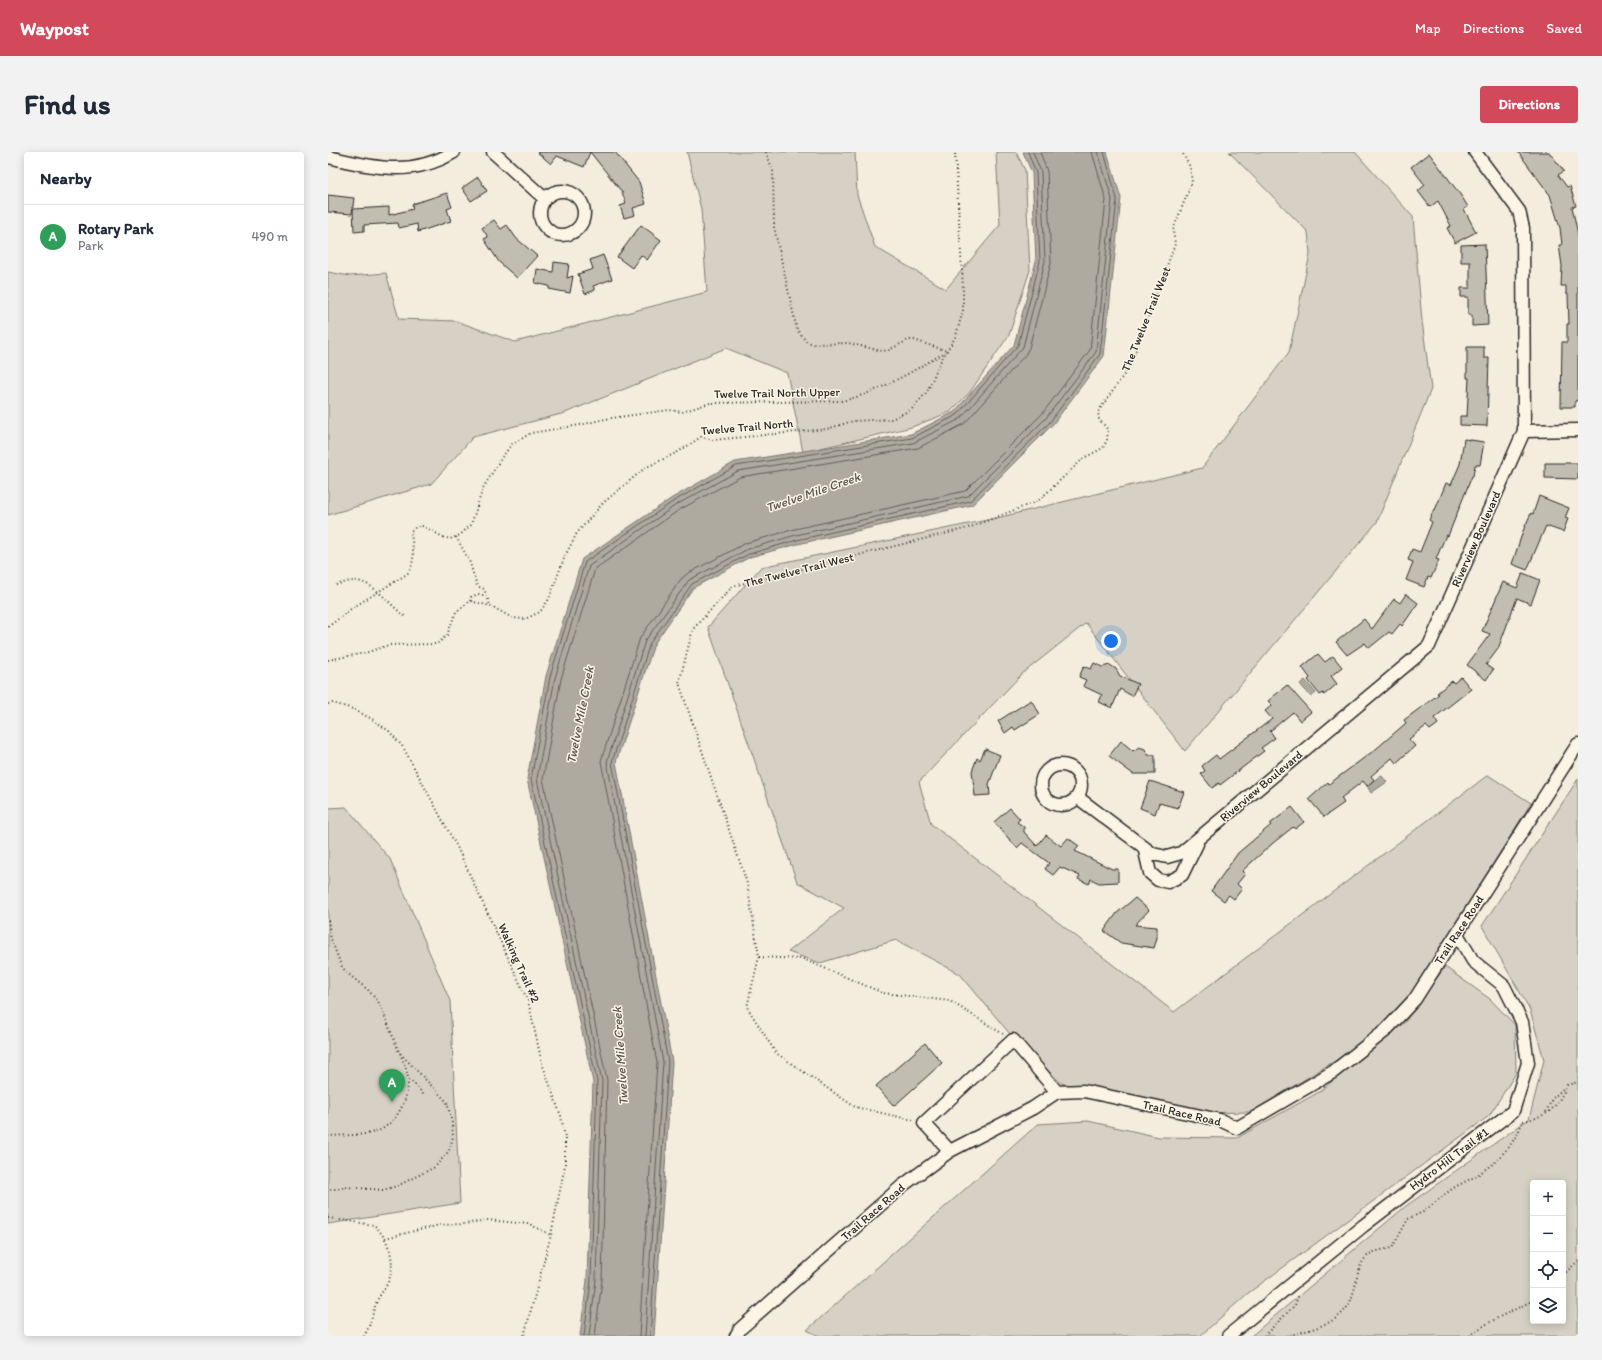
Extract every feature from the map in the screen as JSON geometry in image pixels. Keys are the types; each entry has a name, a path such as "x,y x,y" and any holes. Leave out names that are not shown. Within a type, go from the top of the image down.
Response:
{"street":[{"path":"328,157 393,169 424,165 437,161 454,152"},
{"path":"493,152 545,199"},
{"name":"Riverview Boulevard","path":"1077,797 1156,856 1171,857 1184,851 1429,646 1524,431 1523,228 1519,211 1475,152"},
{"path":"1524,431 1578,430"},
{"name":"Trail Race Road","path":"736,1336 740,1329 902,1186 950,1150 1033,1108 1057,1092 1084,1091 1220,1120 1237,1128 1333,1072 1385,1031 1415,999 1578,744"},
{"name":"Riverview Boulevard","path":"1144,847 1150,873 1158,880 1168,882 1182,875 1202,835"},
{"path":"1457,934 1473,961 1504,986 1522,1022 1528,1063 1513,1111"},
{"path":"950,1150 924,1123 1013,1040 1057,1092"},
{"name":"Hydro Hill Trail #1","path":"1228,1336 1362,1226 1513,1111"}],"path":[{"path":"766,152 773,171 774,227 797,330 806,341 813,344 848,343 889,350 908,340 914,340 947,351"},
{"name":"Twelve Trail North","path":"470,601 491,606 512,618 525,619 540,612 549,599 565,556 577,533 603,503 645,468 678,452 701,437 713,440 827,429 853,421 892,419 912,409 927,392 940,362 956,336 963,310 955,152"},
{"name":"The Twelve Trail West","path":"924,1123 855,1107 776,1053 747,1007 759,957 746,883 679,683 693,630 733,586 975,525 1038,501 1084,458 1103,448 1107,440 1108,430 1099,419 1098,412 1130,366 1175,244 1173,230 1192,182 1190,167 1182,152"},
{"name":"Twelve Trail North Upper","path":"456,536 471,525 483,488 502,457 512,444 530,433 580,426 605,419 669,410 682,412 710,403 841,401 859,397 888,384 947,351"},
{"path":"328,627 352,608 407,574 414,558 411,531 416,527 423,526 443,537 450,539 456,536 469,560 477,586 484,589 491,606"},
{"path":"336,584 356,581 364,583 378,592 406,617"},
{"path":"328,660 365,653 389,645 437,644 447,635 456,612 470,601 470,597 478,594 486,596"},
{"name":"Walking Trail #2","path":"328,704 333,703 353,709 372,719 389,731 403,747 456,847 528,1001 542,1063 561,1116 565,1137 565,1165 551,1235 524,1336"},
{"path":"328,920 331,939 341,965 355,980 368,990 380,1004 399,1052 408,1080 407,1092 401,1108 391,1123 373,1132 328,1136"},
{"path":"759,957 803,959 883,993 950,1002 1013,1040"},
{"path":"328,1190 348,1187 383,1190 397,1186 436,1167 449,1151 453,1137 452,1123 446,1102 399,1052"},
{"path":"408,1080 414,1083 424,1094"},
{"path":"1546,1114 1552,1099 1567,1086 1578,1082"},
{"path":"1523,1121 1534,1119 1546,1114 1559,1103 1567,1086"},
{"path":"1513,1111 1523,1121"},
{"path":"1286,1336 1330,1322 1345,1311 1354,1296 1358,1272 1363,1260 1374,1252 1392,1248 1408,1219 1423,1212 1453,1188 1476,1176 1494,1163 1509,1147 1518,1133 1523,1121"},
{"path":"328,1218 374,1225 385,1238 390,1250 392,1273 376,1305 370,1325 364,1336"},
{"path":"385,1238 440,1225 464,1224 487,1220 529,1224 551,1235"},
{"path":"1566,1272 1578,1261"},
{"path":"1264,1336 1295,1304 1303,1280 1300,1277"},
{"path":"1470,1336 1480,1327 1513,1312 1530,1302"}],"shaded area":[{"path":"687,152 855,152 857,195 875,247 946,289 1000,225 996,152 1016,152 1025,170 1030,270 1009,335 970,392 950,412 912,427 803,452 787,373 726,348 565,413 473,437 431,484 328,515 328,272 350,276 386,273 399,319 456,321 515,342 707,292 701,209"},
{"path":"1229,152 1355,152 1413,217 1422,321 1431,389 1377,522 1185,751 1086,623 1022,674 919,782 931,824 1174,1012 1488,775 1531,803 1413,993 1366,1042 1251,1112 1192,1113 1061,1083 1010,1034 960,974 896,940 820,963 788,952 844,908 797,882 708,627 761,567 997,518 1202,468 1289,352 1310,254 1308,232"},
{"path":"1578,779 1578,1336 1251,1336 1406,1206 1529,1119 1544,1060 1530,1010 1482,926"},
{"path":"346,807 390,859 450,1001 460,1203 328,1224 328,808"},
{"path":"1445,967 1490,999 1515,1025 1516,1073 1489,1116 1247,1294 1200,1336 819,1336 807,1330 1038,1124 1088,1121 1159,1137 1237,1138 1319,1092 1405,1022"}],"water":[{"name":"Twelve Mile Creek","path":"1023,152 1107,152 1121,198 1104,356 1053,424 972,505 798,544 750,557 693,588 654,644 616,762 672,1062 654,1336 580,1336 587,1280 593,1082 527,779 546,676 582,559 672,498 735,462 911,434 954,412 1014,345 1036,261 1032,173"},
{"path":"1305,680 1316,693 1311,697 1300,684"},
{"path":"1381,775 1387,782 1371,793 1367,786"}],"building":[{"path":"537,152 590,152 584,167 557,156 551,164"},
{"path":"590,152 615,152 639,182 646,204 633,208 635,215 624,218 620,206 626,204 622,192"},
{"path":"1518,152 1549,152 1564,171 1558,175 1567,187 1570,186 1576,206 1572,207 1578,234 1578,400 1575,401 1575,407 1561,407 1562,342 1567,342 1567,324 1569,324 1568,294 1566,294 1566,286 1561,286 1562,266 1559,245 1562,245 1560,228 1550,195"},
{"path":"1429,153 1468,207 1464,209 1476,232 1455,243 1447,228 1451,226 1438,201 1430,207 1418,191 1425,185 1411,167"},
{"path":"478,177 487,191 471,201 462,188"},
{"path":"447,193 452,207 447,209 451,221 418,232 417,224 399,228 398,223 364,225 364,231 354,232 353,209 389,207 389,215 413,209 412,204"},
{"path":"328,195 354,198 352,214 328,212"},
{"path":"494,220 501,229 507,225 516,238 537,256 517,278 499,262 484,239 488,237 482,228"},
{"path":"641,225 661,240 647,260 641,255 632,268 617,257"},
{"path":"1485,244 1488,325 1472,326 1472,315 1468,315 1468,297 1461,297 1461,288 1470,288 1470,262 1461,262 1461,245"},
{"path":"603,255 612,279 593,286 595,290 585,294 578,274 593,269 590,260"},
{"path":"554,262 569,264 567,278 573,276 570,293 549,289 549,286 535,283 537,269 553,272"},
{"path":"1467,347 1484,347 1484,358 1489,358 1487,426 1460,425 1460,416 1467,416 1469,378 1467,378"},
{"path":"1464,439 1484,442 1480,465 1475,465 1473,476 1448,536 1446,535 1436,559 1439,560 1431,578 1428,577 1424,587 1406,580 1413,562 1408,560 1412,549 1420,552 1432,522 1429,520 1434,509 1435,510 1446,483 1451,485 1460,464"},
{"path":"1545,463 1578,463 1578,479 1545,478"},
{"path":"1539,496 1569,508 1565,518 1568,519 1563,532 1546,526 1527,570 1512,564 1523,531 1531,513 1533,514"},
{"path":"1523,573 1540,580 1531,604 1517,598 1498,649 1486,665 1493,670 1486,680 1467,665 1490,634 1482,631 1503,582 1517,588"},
{"path":"1406,594 1418,603 1402,626 1400,624 1392,634 1389,632 1369,648 1365,643 1347,655 1336,642 1364,619 1372,629 1394,599 1400,603"},
{"path":"1318,654 1325,662 1333,656 1342,667 1331,676 1337,684 1324,695 1323,693 1320,695 1308,680 1310,678 1302,667"},
{"path":"1094,663 1102,667 1110,665 1116,669 1120,676 1138,684 1132,696 1120,689 1112,708 1099,702 1102,695 1083,686 1086,680 1079,677 1084,666 1091,669"},
{"path":"1461,677 1471,689 1434,718 1438,724 1430,730 1426,726 1409,739 1415,746 1396,763 1392,758 1371,776 1374,780 1367,786 1363,781 1341,798 1344,803 1324,817 1309,799 1328,782 1329,784 1376,749 1406,723 1404,720 1439,694 1437,693 1452,681 1454,683"},
{"path":"1287,685 1311,712 1300,721 1293,712 1270,731 1275,738 1261,748 1264,751 1220,785 1219,783 1212,788 1201,774 1205,771 1202,766 1216,755 1219,759 1272,719 1265,711 1272,705 1268,701"},
{"path":"1031,700 1040,714 1015,730 1013,727 1005,733 998,721"},
{"path":"1121,741 1133,751 1139,747 1145,749 1148,755 1155,755 1155,774 1133,774 1109,756"},
{"path":"985,749 1000,755 989,784 990,795 975,796 972,771 977,758 980,760"},
{"path":"1150,781 1184,792 1178,808 1159,803 1155,814 1140,808"},
{"path":"1292,807 1304,822 1295,829 1293,827 1242,871 1245,874 1237,884 1242,889 1234,899 1229,895 1224,901 1211,891 1238,853 1271,825 1270,824"},
{"path":"1010,808 1020,819 1017,822 1024,827 1024,832 1037,846 1046,835 1061,846 1068,838 1079,846 1075,851 1112,869 1118,869 1118,882 1099,883 1091,879 1089,884 1078,879 1080,876 1060,867 1053,875 1045,869 1049,863 1022,843 1017,848 994,822"},
{"path":"1135,898 1149,910 1135,925 1157,927 1157,938 1154,948 1121,943 1104,931 1117,913"},
{"path":"925,1043 942,1063 894,1106 876,1086"}],"place":[{"name":"Rotary Park","path":"392,1102"}]}
